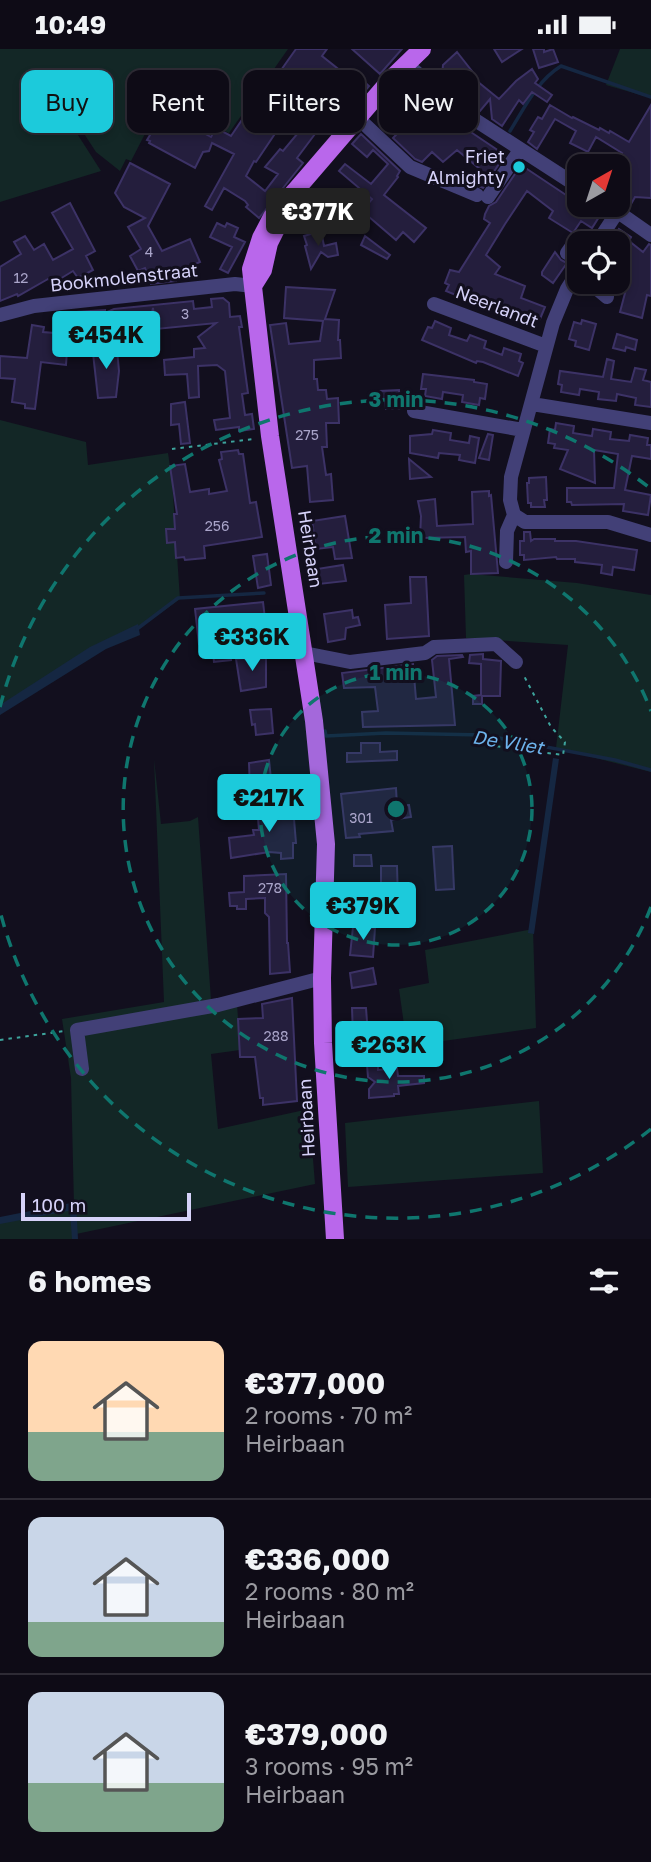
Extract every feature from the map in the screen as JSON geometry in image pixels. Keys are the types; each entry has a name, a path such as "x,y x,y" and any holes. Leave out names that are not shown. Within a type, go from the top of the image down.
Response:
{"main road":[{"name":"Heirbaan","path":"365,110 422,49"},
{"name":"Heirbaan","path":"335,1239 323,1043 326,844 314,721 271,436 253,286 263,270 269,243 295,191 345,133"}],"street":[{"path":"407,64 455,107 567,179"},
{"path":"365,125 410,167 482,196 520,150"},
{"path":"625,217 651,236"},
{"name":"Bookmolenstraat","path":"0,315 34,306 235,284 253,286"},
{"name":"Neerlandt","path":"506,562 507,531 514,515 510,500 510,477 546,346 567,289"},
{"path":"603,294 607,297"},
{"name":"Neerlandt","path":"434,304 546,346"},
{"path":"532,404 651,422"},
{"path":"414,411 523,430"},
{"path":"514,515 525,522 608,522 651,535"},
{"path":"304,653 350,662 425,653 434,647 496,644 516,662"},
{"path":"82,1069 77,1030 218,1005 322,978"}],"path":[{"path":"172,449 271,436"},
{"path":"480,744 563,755 565,742 551,727 516,662"},
{"path":"0,1040 77,1030"}],"green space":[{"path":"0,49 288,49 273,70 243,70 243,113 229,133 229,70 127,70 127,133 145,133 131,161 126,159 120,171 96,152 84,133 113,133 113,70 21,70 21,133 77,133 101,171 0,202"},
{"path":"620,49 651,49 651,98 606,85"},
{"path":"0,420 86,442 88,465 168,453 180,599 140,628 0,707"},
{"path":"464,575 577,583 651,595 651,772 556,748 568,645 466,638"},
{"path":"154,759 161,824 190,821 198,817 211,1000 237,1003 240,1050 211,1054 218,1129 309,1109 315,1184 76,1234 75,1239 0,1239 0,1222 74,1206 71,1078 62,1019 164,1002"},
{"path":"533,929 536,1028 407,1046 399,989 429,983 425,950"},
{"path":"539,1101 543,1173 348,1187 345,1123"}],"water":[{"path":"138,624 140,635 106,649 0,715 0,705 90,647"},
{"path":"553,758 559,759 534,934 528,933"},
{"path":"76,1202 78,1239 72,1239 68,1211 0,1224 0,1217"}],"building":[{"path":"296,49 327,49 322,56 340,70 281,70"},
{"path":"352,49 402,49 384,70 379,70 379,73"},
{"path":"494,49 522,49 502,62"},
{"path":"533,49 544,49 544,52 553,49 558,62 539,68"},
{"path":"457,52 471,70 443,70 443,65"},
{"path":"532,69 538,79 535,83 552,95 547,102 532,92 523,104 519,100 502,126 492,119 490,99 480,111 478,82 499,99"},
{"path":"550,105 572,118 599,130 610,131 629,142 651,105 651,198 635,197 630,203 630,154 621,154 596,137 588,152 570,143 576,131 555,119 537,149 528,142 534,132 530,130 538,117 542,119"},
{"path":"243,118 243,133 275,133 246,176 265,191 278,174 265,167 280,149 283,151 298,133 316,133 297,158 303,163 259,218 246,207 248,205 245,201 224,188 212,210 205,206 234,154 212,143 209,151 203,152 195,168 147,140 150,133 204,133 211,137 213,133 225,133 231,136"},
{"path":"398,133 472,133 505,155 483,188 475,184 481,170 457,150 443,162 432,152 422,162 415,159 393,138"},
{"path":"361,134 400,171 384,195 426,228 414,242 403,232 396,240 362,211 372,199 339,171 345,164 371,184 388,164 373,150 367,157 352,144"},
{"path":"130,163 170,184 148,226 162,251 190,239 200,262 175,273 176,281 151,284 145,268 138,271 130,256 141,249 128,227 145,218 124,207 115,193"},
{"path":"521,165 567,196 567,217 599,217 592,228 581,221 574,231 570,231 549,218 553,211 527,191 505,224 486,255 500,267 495,274 525,286 521,298 545,307 540,319 536,318 533,324 516,318 519,311 501,304 498,311 481,305 484,298 466,291 463,298 446,291 449,285 445,283 450,270 459,272 490,223 484,219 485,214 489,206 496,202"},
{"path":"322,202 336,212 326,224 313,212"},
{"path":"70,203 95,251 86,256 93,270 78,278 73,271 55,282 48,279 18,296 17,294 0,301 0,267 21,254 14,242 25,236 34,250 44,244 53,260 73,249 52,213"},
{"path":"217,223 225,227 227,223 238,228 234,237 245,242 228,273 220,269 232,247 210,237"},
{"path":"321,231 324,246 336,243 338,255 328,257 321,252 311,269 304,236"},
{"path":"365,236 390,255 387,259 361,245"},
{"path":"630,242 643,252 649,244 651,296 647,295 642,318 620,312 625,294 630,294"},
{"path":"555,252 567,263 553,283 542,275"},
{"path":"286,287 335,290 325,319 339,320 341,358 314,360 314,379 317,379 318,390 326,390 327,399 338,398 339,423 326,423 327,447 322,447 326,475 331,474 333,500 310,502 307,466 292,468 270,325 286,323 289,344 320,341 323,321 284,318"},
{"path":"223,298 229,303 230,317 240,316 242,327 239,327 248,393 242,394 245,415 252,414 254,429 239,431 239,427 216,430 214,420 230,418 225,371 217,365 198,366 199,397 189,398 187,374 165,375 164,360 194,357 194,349 205,348 198,337 216,323 156,329 153,308 147,335 85,343 84,328 78,328 77,312 105,310 105,313 114,309 193,301 194,309 212,307 211,299"},
{"path":"582,320 596,324 589,350 575,346 576,341 569,339 574,322 581,324"},
{"path":"435,321 451,328 449,335 467,341 470,335 486,341 484,348 502,355 504,348 521,354 519,361 523,363 518,376 483,362 476,363 422,340 428,327 432,328"},
{"path":"32,325 44,327 43,332 66,334 64,351 67,351 66,365 41,362 35,409 12,402 15,379 0,378 0,356 27,358"},
{"path":"617,334 637,340 635,350 626,347 625,351 613,348"},
{"path":"92,344 117,350 119,371 116,397 98,398"},
{"path":"607,359 614,361 611,379 631,382 635,368 646,370 643,380 651,382 651,407 635,405 636,398 617,394 616,401 598,399 599,392 580,389 579,395 561,392 562,385 558,384 560,371 603,377"},
{"path":"423,374 487,384 485,399 480,398 479,405 462,402 463,395 443,392 442,399 425,396 426,389 421,389"},
{"path":"399,390 400,409 386,409 385,399 381,400 380,391"},
{"path":"185,402 190,443 181,444 179,424 171,425 171,404"},
{"path":"556,423 574,426 573,433 592,436 593,429 611,432 610,439 629,441 630,435 648,438 651,459 632,456 625,490 651,495 648,515 623,511 624,504 572,505 567,502 567,488 614,488 618,454 594,450 595,483 560,469 568,450 554,448 555,444 548,443 550,429 555,430"},
{"path":"433,430 451,433 450,440 469,443 470,436 479,438 475,463 459,460 460,455 439,453 438,458 410,453 410,436 432,434"},
{"path":"488,434 493,435 489,460 479,458"},
{"path":"238,450 239,454 243,454 250,503 256,502 262,537 204,546 205,558 176,558 175,542 167,543 166,529 175,529 174,514 177,514 170,466 185,464 190,492 209,489 209,494 227,491 219,460 222,459 221,452"},
{"path":"409,459 431,477 410,479"},
{"path":"546,477 545,507 531,507 531,503 528,503 529,478"},
{"path":"489,491 498,573 471,574 471,551 466,552 465,537 420,538 421,516 418,501 435,499 437,526 473,524 472,492"},
{"path":"345,516 352,558 335,559 333,547 316,549 312,521"},
{"path":"524,532 530,532 531,541 555,539 637,550 634,570 613,567 612,575 601,573 602,565 575,562 575,559 556,557 524,560 524,555 520,555 520,541 524,541"},
{"path":"267,554 271,585 258,588 253,556"},
{"path":"343,565 346,581 319,584 317,569"},
{"path":"410,577 426,577 429,636 387,639 385,605 411,603"},
{"path":"263,602 267,636 229,641 231,660 214,662 212,642 199,644 195,609"},
{"path":"352,610 353,618 358,617 360,625 346,628 345,639 328,642 324,614"},
{"path":"483,654 483,659 501,661 500,696 482,696 482,704 473,704 473,696 481,695 481,664 469,663 470,655"},
{"path":"437,656 463,657 449,659 455,725 363,727 362,712 378,711 375,687 344,688 342,673 413,664 416,699 436,697 432,660"},
{"path":"266,658 266,687 241,691 236,659"},
{"path":"271,709 273,733 256,735 250,710"},
{"path":"361,743 380,743 380,752 397,751 397,760 347,762 347,753 361,753"},
{"path":"269,760 272,789 250,791 249,763"},
{"path":"396,788 397,806 409,805 411,817 391,820 393,831 346,838 341,794"},
{"path":"284,804 285,808 293,807 296,843 293,843 293,858 281,859 281,853 269,852 231,858 229,838 254,835 253,830 259,830 257,807"},
{"path":"452,846 454,889 436,890 433,847"},
{"path":"354,855 371,855 372,866 354,866"},
{"path":"381,866 397,866 398,900 402,900 403,910 356,917 356,886 381,886"},
{"path":"286,874 290,972 270,974 269,917 265,913 265,898 246,899 246,909 237,909 237,906 230,906 229,893 244,892 244,876"},
{"path":"353,927 375,928 373,957 350,955"},
{"path":"373,968 376,984 352,988 350,973"},
{"path":"292,998 297,1101 263,1105 255,1057 240,1057 238,1019 263,1018 262,1004"},
{"path":"352,1008 366,1008 368,1035 353,1036"},
{"path":"378,1064 378,1070 397,1068 398,1076 424,1076 424,1083 398,1086 399,1094 394,1096 369,1098 369,1089 375,1082 368,1077 367,1065"}],"waterway":[{"name":"De Vliet","path":"510,131 538,87 561,66 651,97"},
{"path":"137,629 178,598 264,593"},
{"name":"De Vliet","path":"325,731 326,736 386,733 483,735 615,760 651,770"}],"place":[{"name":"Friet Almighty","path":"519,167"}]}
